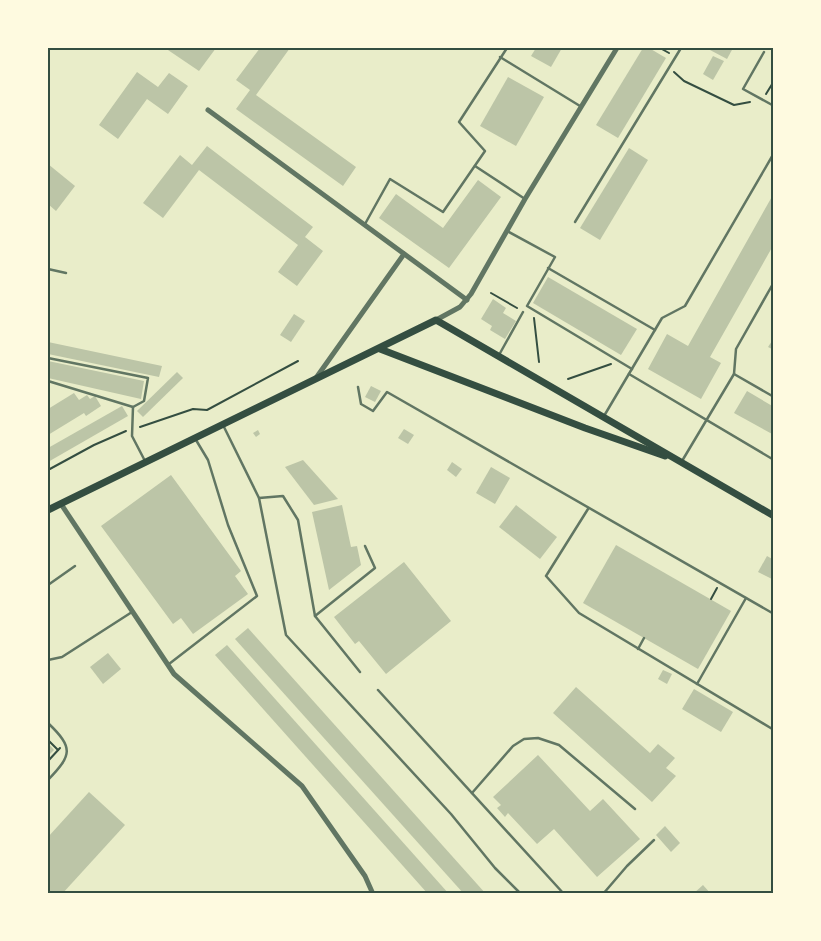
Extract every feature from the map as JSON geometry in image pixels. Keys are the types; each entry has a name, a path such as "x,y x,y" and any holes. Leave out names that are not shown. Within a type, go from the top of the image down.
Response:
{"main road":[{"path":"48,510 436,320 774,516"},
{"path":"380,349 585,428 682,462"}],"street":[{"path":"436,320 460,307 467,300 525,199 617,48"},
{"path":"208,110 467,300"},
{"path":"316,378 404,254"},
{"path":"61,504 174,674 208,706 302,786 365,876 373,894"}],"lane":[{"path":"364,226 390,179 443,212 485,151 459,122 507,48"},
{"path":"575,222 681,48"},
{"path":"764,52 743,89 774,106"},
{"path":"500,57 581,107"},
{"path":"604,417 662,318 685,306 774,152"},
{"path":"475,166 525,199"},
{"path":"507,231 555,257 527,306 632,368"},
{"path":"548,268 655,330"},
{"path":"48,269 66,273"},
{"path":"682,462 734,374 736,349 774,282"},
{"path":"498,356 523,312"},
{"path":"48,358 148,378 144,401 133,407 48,381"},
{"path":"628,374 774,460"},
{"path":"734,374 774,397"},
{"path":"358,387 361,404 373,411 387,392 774,614"},
{"path":"133,407 132,436 146,462"},
{"path":"223,425 259,498 286,635 451,814 496,868 521,894"},
{"path":"168,665 257,596 228,525 208,460 195,438"},
{"path":"259,498 283,496 298,520 316,616 360,672"},
{"path":"589,508 546,576 579,613 774,730"},
{"path":"316,616 375,568 365,546"},
{"path":"48,585 75,566"},
{"path":"697,684 746,598"},
{"path":"48,660 62,657 132,612"},
{"path":"638,649 644,638"},
{"path":"378,690 564,894"},
{"path":"48,723 63,738 66,757 64,763 48,780"},
{"path":"472,793 513,746 524,739 538,738 559,745 635,809"},
{"path":"603,894 627,866 654,840"}],"path":[{"path":"660,48 675,58"},
{"path":"669,67 684,81 734,105 763,100 774,81"},
{"path":"490,293 523,312"},
{"path":"534,318 539,362"},
{"path":"235,396 298,361"},
{"path":"568,379 611,364"},
{"path":"712,599 720,583"},
{"path":"48,740 66,757"},
{"path":"48,761 65,743"}],"building":[{"path":"165,48 216,48 199,71"},
{"path":"260,48 290,48 256,95 356,167 343,186 236,109 250,90 236,80"},
{"path":"536,48 562,48 551,67 531,56"},
{"path":"643,48 649,48 666,58 618,138 596,125"},
{"path":"712,48 733,48 727,59 710,50"},
{"path":"713,56 724,61 713,80 703,74"},
{"path":"137,72 158,87 169,73 188,86 168,114 147,99 118,139 99,125"},
{"path":"508,77 544,97 516,146 480,126"},
{"path":"207,146 313,227 305,237 323,251 297,286 278,272 298,245 199,170 163,218 143,203 180,155 192,165"},
{"path":"629,148 648,160 600,240 580,228"},
{"path":"48,164 75,186 56,211 48,204"},
{"path":"478,180 501,197 449,268 379,218 396,194 443,228"},
{"path":"774,193 774,244 710,357 721,363 701,399 648,369 667,334 688,346"},
{"path":"548,277 637,329 621,355 533,303"},
{"path":"493,299 506,308 503,313 516,321 505,339 490,330 492,326 481,319"},
{"path":"294,314 305,321 291,342 280,335"},
{"path":"774,338 774,350 768,347"},
{"path":"48,342 162,366 159,377 48,354"},
{"path":"48,361 144,381 141,399 48,378"},
{"path":"177,372 183,378 143,417 137,411"},
{"path":"371,386 381,391 375,402 365,397"},
{"path":"747,391 774,407 774,435 734,413"},
{"path":"74,393 79,400 87,395 90,399 95,396 101,406 86,416 84,413 48,435 48,409"},
{"path":"122,406 128,416 48,462 48,448"},
{"path":"404,429 414,435 408,444 398,438"},
{"path":"258,430 260,434 256,437 253,433"},
{"path":"303,460 338,499 314,505 285,467"},
{"path":"452,462 462,469 456,477 447,470"},
{"path":"491,467 510,478 495,504 476,493"},
{"path":"171,475 241,571 235,576 248,594 193,634 181,618 173,624 101,526"},
{"path":"342,505 351,547 357,546 361,565 329,590 312,512"},
{"path":"516,505 557,537 540,559 499,527"},
{"path":"616,545 731,611 698,669 583,603"},
{"path":"767,556 774,560 774,580 758,572"},
{"path":"404,562 451,621 386,674 359,641 355,644 334,617"},
{"path":"248,628 486,894 464,894 235,639"},
{"path":"227,645 449,894 428,894 215,655"},
{"path":"108,653 121,669 103,684 90,667"},
{"path":"663,670 672,674 667,684 658,679"},
{"path":"576,687 650,753 658,744 675,758 666,768 676,776 652,802 553,713"},
{"path":"694,689 733,712 721,732 682,709"},
{"path":"48,743 54,750 48,756"},
{"path":"538,755 590,811 603,799 640,839 597,877 554,829 537,844 508,813 505,817 497,808 501,805 493,797"},
{"path":"89,792 125,825 62,894 48,894 48,837"},
{"path":"665,826 680,843 671,852 656,835"},
{"path":"703,885 711,894 693,894"}]}
